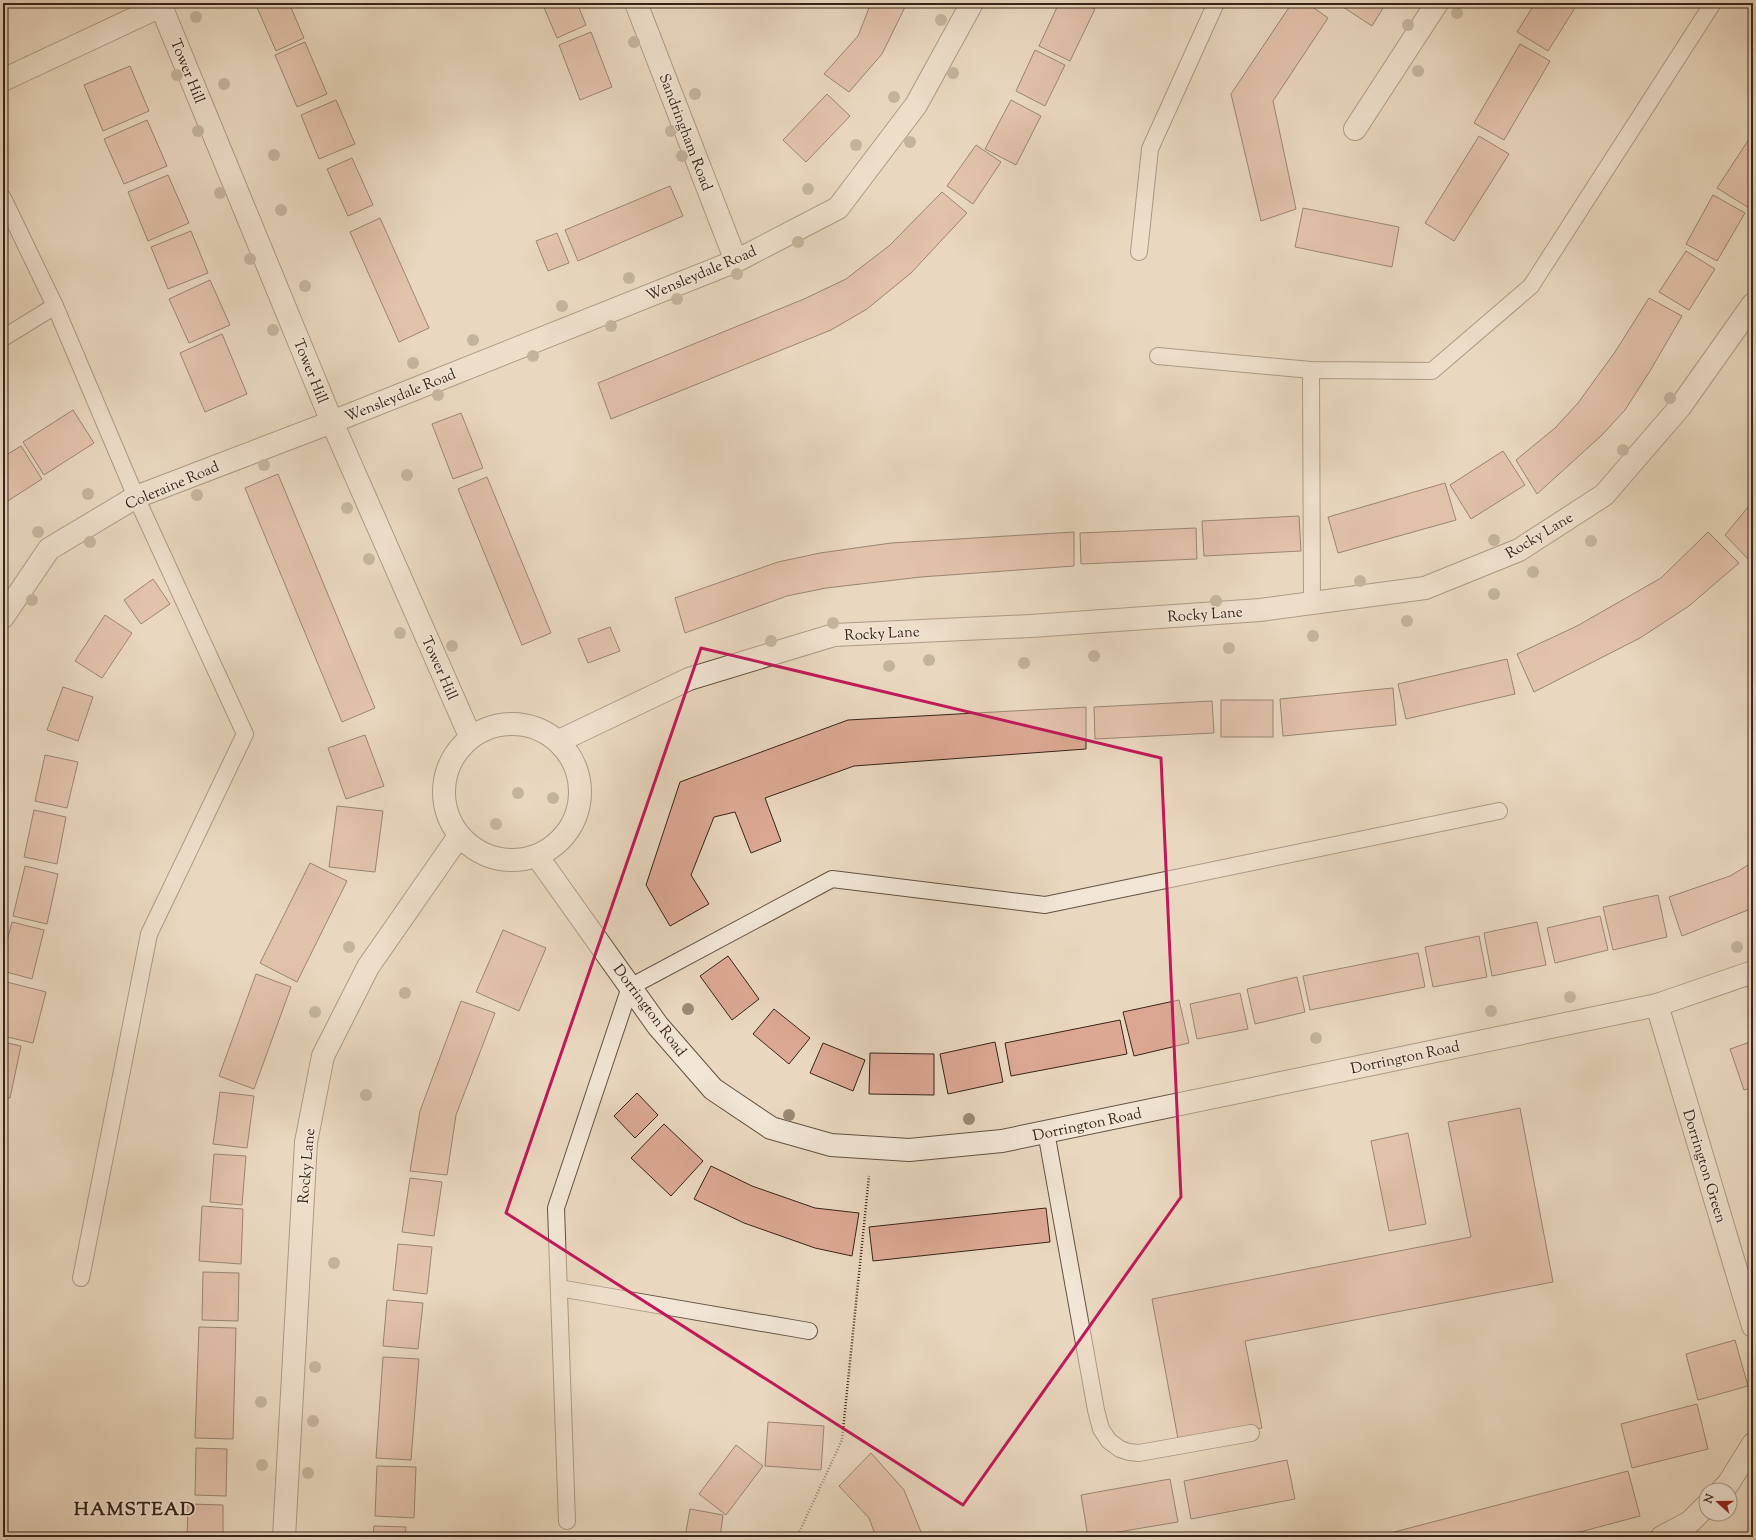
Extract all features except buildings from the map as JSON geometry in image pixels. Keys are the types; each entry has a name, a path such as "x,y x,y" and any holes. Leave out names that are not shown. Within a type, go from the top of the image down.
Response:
{"street":[{"name":"Sandringham Road","path":"636,3 736,261"},
{"name":"Wensleydale Road","path":"332,422 736,261 838,208 916,105 972,3"},
{"path":"1355,129 1438,3"},
{"path":"3,80 160,4"},
{"name":"Tower Hill","path":"160,4 332,422 470,736"},
{"name":"Rocky Lane","path":"559,741 689,679 834,635 1031,626 1260,610 1425,588 1519,550 1604,495 1680,407 1753,304"},
{"name":"Coleraine Road","path":"3,617 49,549 136,497 332,422"},
{"path":"500,724 531,725 559,741 578,770 579,805 565,836 537,856 509,860 482,854 459,836 444,803 448,766 470,736 500,724"},
{"name":"Rocky Lane","path":"284,1537 306,1142 323,1056 368,967 459,836"},
{"name":"Dorrington Road","path":"537,856 658,1026 713,1089 771,1128 831,1145 909,1150 1002,1141 1657,1005 1753,972"},
{"name":"Dorrington Green","path":"1657,1005 1753,1326"},
{"path":"1729,1482 1753,1444"},
{"path":"1662,1537 1690,1522 1698,1514"}],"lane":[{"path":"1139,252 1150,149 1216,3"},
{"path":"1158,356 1311,370 1432,371 1531,286 1712,3"},
{"path":"3,198 55,306 136,497 245,734 149,934 81,1278"},
{"path":"3,338 55,306"},
{"path":"1311,370 1312,603"},
{"path":"568,1521 556,1208 630,987 832,879 1045,905 1499,811"},
{"path":"1046,1132 1096,1410 1101,1429 1109,1441 1120,1449 1139,1454 1251,1433"},
{"path":"559,1288 809,1332"}],"path":[{"path":"797,1537 842,1440 872,1148"}],"highlighted area":[{"path":"701,648 1161,758 1181,1197 963,1505 506,1213"}],"district":[{"name":"HAMSTEAD","path":"135,1508"}]}
